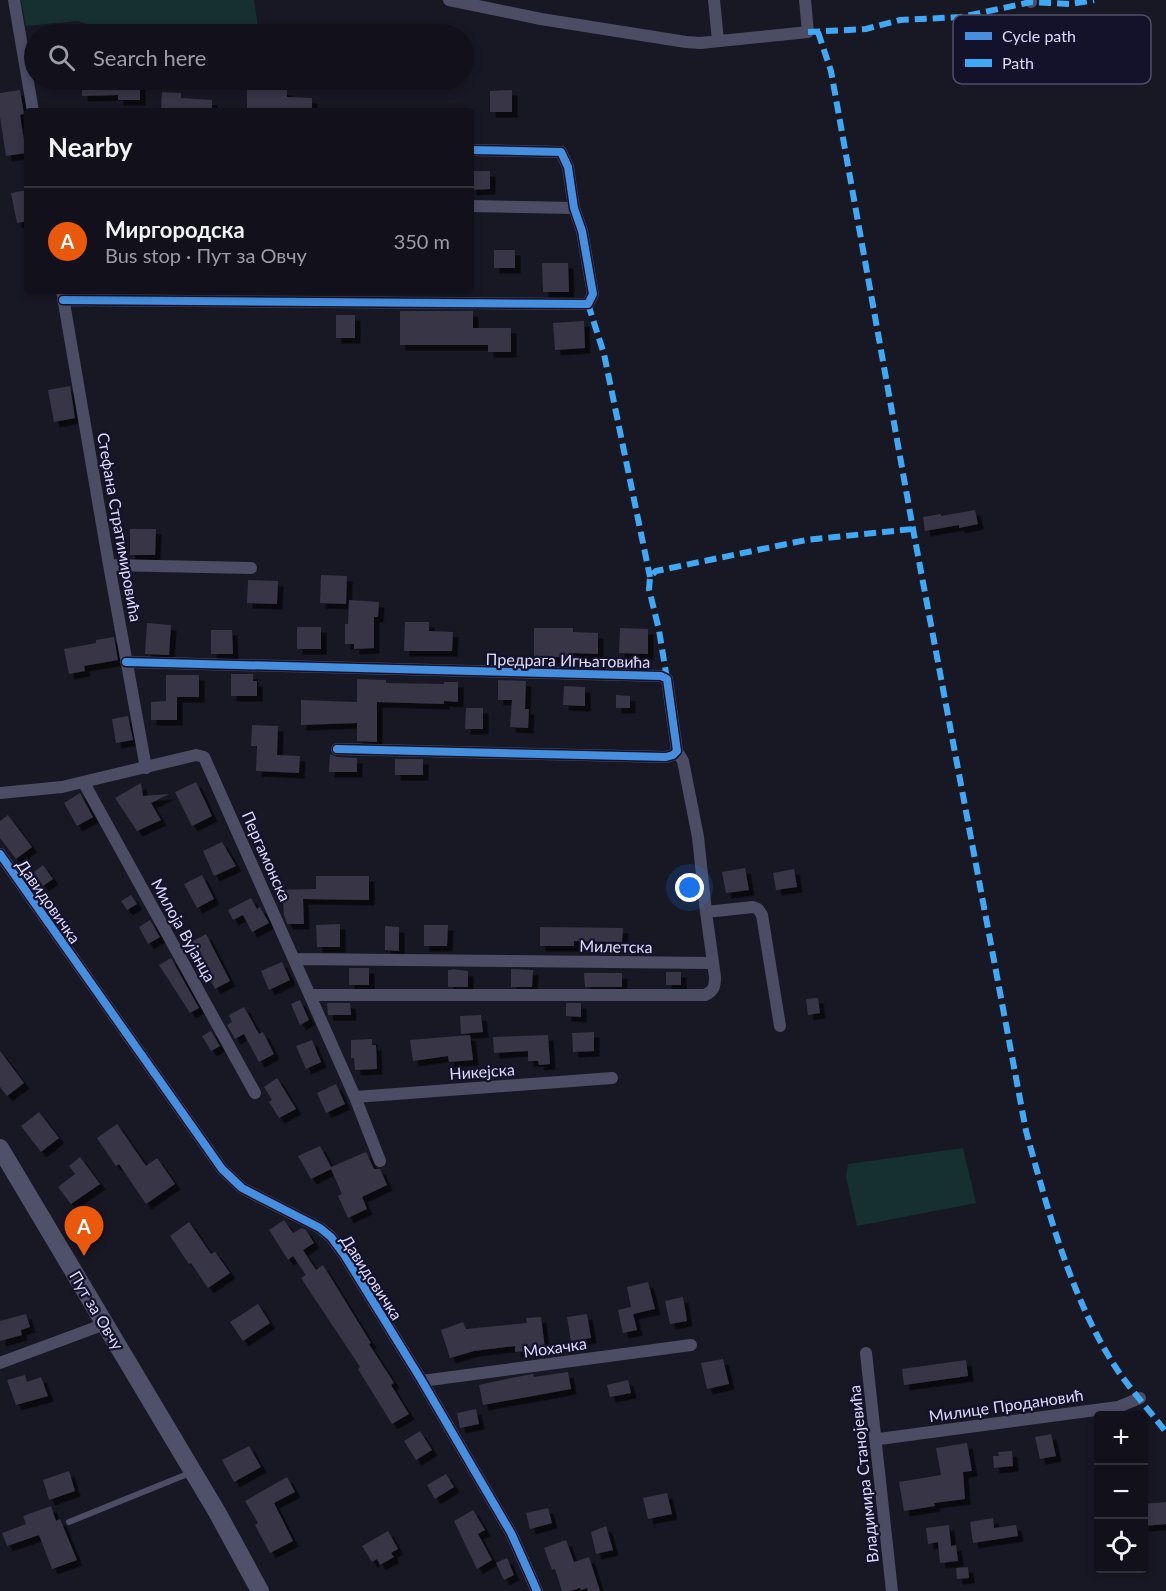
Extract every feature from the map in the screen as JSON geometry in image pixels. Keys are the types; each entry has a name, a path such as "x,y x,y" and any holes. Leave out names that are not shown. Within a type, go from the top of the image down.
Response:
{"street":[{"path":"14,0 24,58"},
{"path":"714,0 717,41"},
{"path":"453,1 686,42 808,32 805,0"},
{"path":"29,90 32,108"},
{"path":"63,296 588,304 593,294 582,231 574,208 568,167 561,152 474,150"},
{"path":"474,206 574,208"},
{"name":"Стефана Стратимировића","path":"63,296 146,768"},
{"path":"109,565 251,568"},
{"name":"Предрага Игњатовића","path":"126,663 661,676 667,679 677,751"},
{"path":"310,995 705,995 711,992 715,985 698,837 683,761 677,751 666,757 337,749"},
{"name":"Пергамонска","path":"0,793 49,789 84,783 201,755 208,762 381,1161"},
{"name":"Милоја Вујанца","path":"84,783 255,1093"},
{"name":"Давидовичка","path":"0,854 222,1169 242,1188 309,1221 331,1237 360,1279 511,1533 537,1591"},
{"path":"706,912 745,906 758,909 762,915 780,1026"},
{"name":"Милетска","path":"294,959 712,963"},
{"name":"Никејска","path":"355,1097 612,1078"},
{"name":"Пут за Овчу","path":"0,1148 193,1471 260,1591"},
{"path":"0,1363 105,1324"},
{"name":"Мохачка","path":"422,1381 692,1345"},
{"name":"Владимира Станојевића","path":"866,1353 892,1591"},
{"name":"Милице Продановић","path":"876,1442 879,1439 1118,1407 1140,1398"}],"lane":[{"path":"69,1522 193,1471"}],"green space":[{"path":"21,0 254,0 258,24 87,24 78,21 26,24"},
{"path":"963,1148 976,1203 857,1226 846,1177 848,1164"}],"building":[{"path":"20,90 24,114 20,115 24,153 6,156 0,117 0,93"},
{"path":"82,90 140,90 140,100 118,100 118,95 82,96"},
{"path":"247,90 287,90 287,97 312,98 312,108 247,108"},
{"path":"512,90 512,112 490,112 490,91"},
{"path":"162,92 181,93 181,98 212,100 212,108 161,108"},
{"path":"474,171 490,171 490,189 474,190"},
{"path":"24,191 24,222 17,223 11,193"},
{"path":"494,250 515,250 515,268 494,268"},
{"path":"542,263 568,263 569,292 543,292"},
{"path":"400,311 473,311 473,328 511,328 511,352 488,352 488,345 400,345"},
{"path":"336,315 355,315 355,338 336,338"},
{"path":"584,321 585,348 555,350 553,323"},
{"path":"70,386 75,418 54,422 48,390"},
{"path":"975,510 978,524 925,531 923,517"},
{"path":"130,529 156,529 155,555 130,555"},
{"path":"321,575 347,576 346,604 320,603"},
{"path":"248,580 278,581 277,604 247,603"},
{"path":"349,600 379,602 378,617 374,617 374,648 354,649 354,644 345,644 345,624 348,624"},
{"path":"405,622 429,622 429,631 453,632 452,651 404,651"},
{"path":"147,623 171,625 169,655 145,654"},
{"path":"297,627 321,627 321,649 297,649"},
{"path":"534,628 573,628 573,632 598,633 598,654 573,653 573,657 534,657"},
{"path":"620,628 648,629 648,654 619,653"},
{"path":"211,630 232,630 233,654 211,654"},
{"path":"114,637 118,660 84,666 85,671 69,674 64,649"},
{"path":"231,674 253,674 253,681 257,681 257,696 231,696"},
{"path":"166,675 199,675 199,697 177,697 177,720 151,720 151,702 166,701"},
{"path":"357,679 386,680 386,683 444,684 444,682 458,682 458,702 444,701 444,704 377,702 377,742 357,741 357,723 301,725 301,700 357,702"},
{"path":"498,680 526,681 525,709 529,709 528,728 510,727 512,700 498,700"},
{"path":"564,686 585,687 585,706 563,705"},
{"path":"616,695 630,696 630,708 616,708"},
{"path":"466,708 483,708 483,729 465,729"},
{"path":"128,716 133,740 116,743 112,719"},
{"path":"252,725 278,726 277,755 300,756 299,773 256,771 257,746 251,746"},
{"path":"330,754 337,757 357,758 357,772 329,772"},
{"path":"395,759 423,759 423,775 395,775"},
{"path":"196,782 212,816 192,826 175,792"},
{"path":"141,783 143,796 169,794 151,803 161,820 137,831 115,798"},
{"path":"80,793 93,817 77,826 64,803"},
{"path":"8,815 32,847 16,859 0,838 0,821"},
{"path":"222,842 236,866 214,876 203,851"},
{"path":"43,865 53,879 43,886 34,872"},
{"path":"745,868 749,890 726,893 722,872"},
{"path":"794,869 797,887 776,890 773,873"},
{"path":"202,875 214,899 197,908 184,884"},
{"path":"316,876 369,876 369,900 303,899 304,924 287,924 283,899 277,899 277,890 316,889"},
{"path":"131,895 137,904 127,910 121,901"},
{"path":"251,898 257,909 260,907 269,923 252,932 243,915 233,920 228,910"},
{"path":"150,920 160,937 148,944 139,927"},
{"path":"340,924 340,947 317,947 316,925"},
{"path":"424,925 448,925 447,946 424,946"},
{"path":"385,926 399,927 399,951 385,950"},
{"path":"540,927 623,928 622,942 574,941 574,946 540,946"},
{"path":"206,934 230,981 215,989 191,942"},
{"path":"171,958 199,1008 190,1013 159,965"},
{"path":"282,962 290,980 269,990 261,971"},
{"path":"349,968 369,968 369,985 349,985"},
{"path":"511,969 533,970 532,987 511,987"},
{"path":"448,970 468,971 468,987 448,987"},
{"path":"666,972 681,972 681,985 666,985"},
{"path":"584,973 622,973 622,987 585,987"},
{"path":"818,998 820,1013 808,1015 806,999"},
{"path":"300,1000 309,1020 300,1025 291,1004"},
{"path":"327,1003 350,1003 351,1015 328,1015"},
{"path":"566,1003 581,1003 581,1017 566,1016"},
{"path":"244,1007 259,1034 263,1032 274,1054 259,1062 244,1034 235,1039 227,1025 232,1022 229,1015"},
{"path":"481,1015 483,1032 461,1034 460,1016"},
{"path":"211,1031 220,1046 211,1051 202,1036"},
{"path":"594,1032 594,1051 573,1052 572,1033"},
{"path":"470,1035 473,1060 449,1062 448,1056 413,1061 410,1040"},
{"path":"548,1035 550,1064 539,1065 538,1061 528,1061 528,1051 494,1053 493,1037"},
{"path":"372,1039 372,1045 376,1045 377,1069 355,1070 354,1058 351,1058 351,1040"},
{"path":"312,1040 321,1062 306,1069 296,1046"},
{"path":"0,1051 24,1083 7,1096 0,1087"},
{"path":"277,1078 296,1109 279,1118 269,1102 272,1100 264,1087"},
{"path":"336,1084 345,1104 326,1113 317,1093"},
{"path":"39,1112 59,1138 41,1152 21,1126"},
{"path":"117,1124 146,1166 157,1158 175,1184 146,1204 119,1164 116,1166 97,1138"},
{"path":"320,1146 331,1167 366,1152 374,1169 380,1169 387,1185 362,1197 367,1209 348,1218 338,1196 342,1194 331,1169 311,1179 298,1156"},
{"path":"80,1157 100,1184 71,1204 58,1187 75,1174 69,1166"},
{"path":"284,1220 293,1233 302,1228 306,1230 314,1243 303,1250 316,1270 323,1265 394,1383 391,1385 409,1414 392,1424 358,1369 360,1367 301,1278 306,1275 293,1256 288,1260 269,1230"},
{"path":"189,1222 211,1254 215,1252 230,1273 208,1288 170,1236"},
{"path":"648,1282 655,1309 633,1314 637,1330 623,1333 618,1310 631,1307 627,1287"},
{"path":"683,1297 687,1321 670,1324 665,1301"},
{"path":"258,1304 270,1323 243,1341 230,1322"},
{"path":"26,1314 30,1327 21,1330 22,1335 0,1341 0,1321"},
{"path":"587,1314 591,1338 571,1341 567,1317"},
{"path":"541,1317 545,1349 515,1352 515,1346 474,1351 450,1358 441,1330 463,1322 466,1329 527,1323 526,1318"},
{"path":"723,1359 729,1384 707,1389 701,1363"},
{"path":"966,1360 968,1376 904,1385 902,1369"},
{"path":"568,1372 571,1389 483,1405 479,1385 533,1374 534,1377"},
{"path":"25,1375 27,1382 41,1377 48,1396 16,1405 7,1380"},
{"path":"628,1380 631,1393 610,1397 607,1385"},
{"path":"476,1409 479,1424 460,1428 457,1413"},
{"path":"420,1431 432,1450 416,1460 404,1441"},
{"path":"1051,1434 1056,1456 1040,1459 1035,1437"},
{"path":"967,1443 972,1471 963,1472 965,1499 934,1503 935,1506 904,1511 899,1482 941,1475 936,1448"},
{"path":"249,1446 261,1467 234,1482 222,1460"},
{"path":"1012,1451 1013,1466 994,1468 993,1456 999,1456 998,1452"},
{"path":"69,1471 75,1491 49,1500 43,1480"},
{"path":"446,1474 454,1487 435,1499 427,1485"},
{"path":"287,1477 295,1492 274,1503 293,1541 270,1553 255,1525 258,1523 245,1501"},
{"path":"667,1493 672,1514 648,1519 643,1498"},
{"path":"1166,1502 1166,1524 1148,1526 1148,1504"},
{"path":"51,1506 56,1521 60,1519 77,1560 52,1569 39,1535 7,1546 2,1533 26,1524 23,1516"},
{"path":"548,1508 552,1523 530,1529 526,1513"},
{"path":"473,1510 485,1530 478,1534 492,1560 477,1569 454,1521"},
{"path":"993,1518 994,1528 1016,1525 1018,1536 973,1543 970,1522"},
{"path":"949,1525 951,1546 956,1545 958,1561 940,1563 938,1542 928,1544 926,1528"},
{"path":"606,1526 613,1550 596,1554 591,1532"},
{"path":"388,1531 398,1549 391,1553 394,1557 380,1565 377,1559 372,1562 362,1546"},
{"path":"566,1540 574,1562 589,1557 600,1591 588,1591 587,1588 581,1590 580,1588 562,1591 555,1569 552,1570 544,1548"},
{"path":"507,1558 514,1575 504,1580 496,1563"},
{"path":"968,1567 969,1578 957,1579 956,1568"}],"marked path":[{"path":"970,15 1031,2 1071,4 1094,0"},
{"path":"808,32 866,29 900,20 953,17"},
{"path":"818,32 831,71 913,529 1026,1131 1060,1246 1081,1302 1114,1365 1166,1432"},
{"path":"588,304 604,354 650,577"},
{"path":"667,679 649,589 650,577 656,571 806,540 913,529"}],"cycle path":[{"path":"63,300 588,304 593,294 582,231 574,208 568,167 561,152 474,150"},
{"path":"126,662 661,676 667,679 677,751 666,757 337,749"},
{"path":"0,854 222,1169 242,1188 320,1228 331,1237 345,1256 511,1533 537,1591"}],"place":[{"name":"Миргородска","path":"84,1256"}]}
